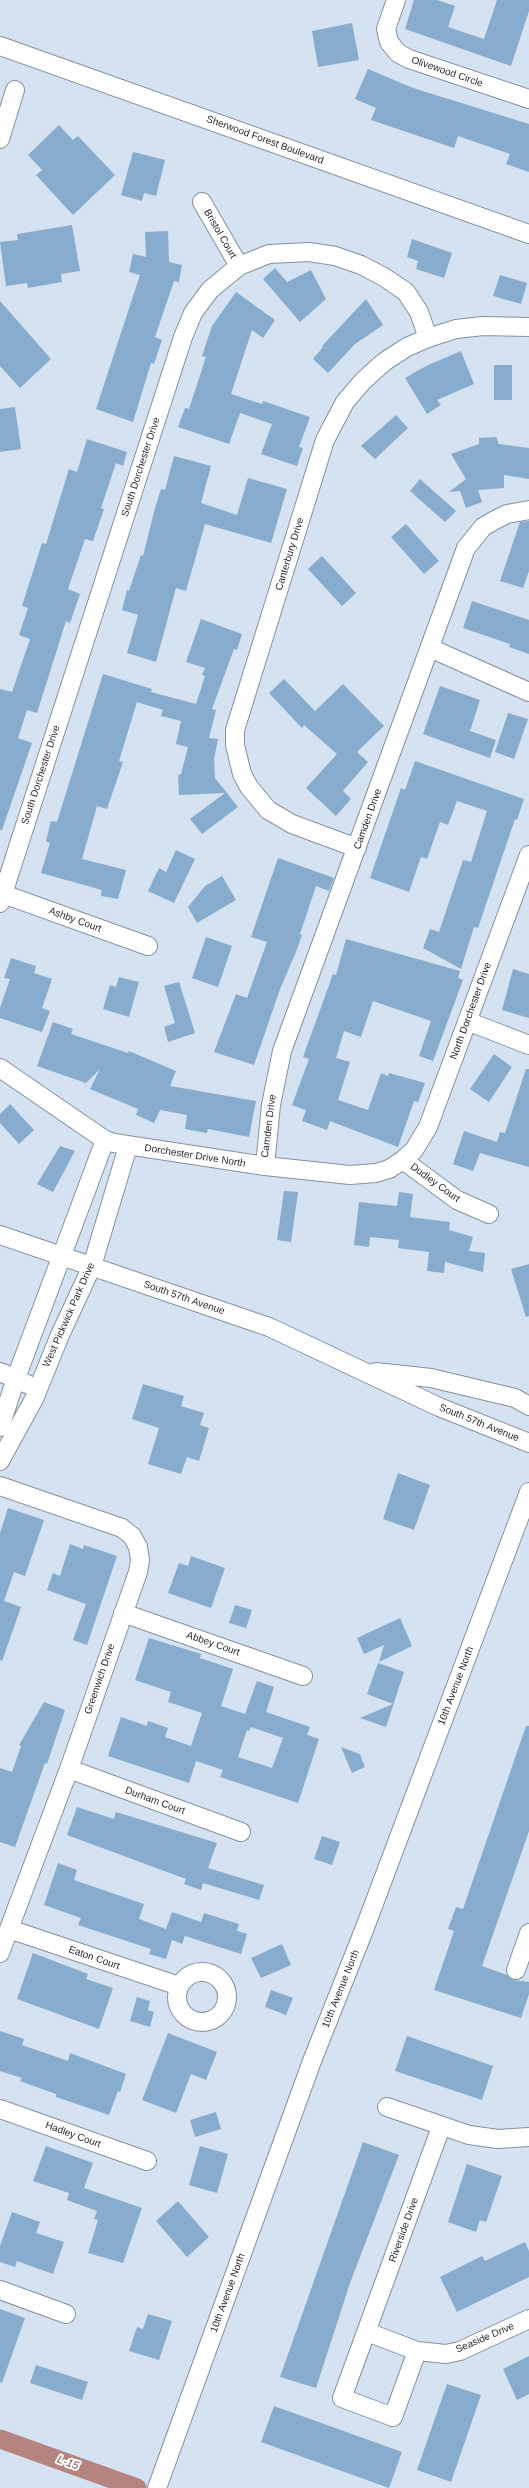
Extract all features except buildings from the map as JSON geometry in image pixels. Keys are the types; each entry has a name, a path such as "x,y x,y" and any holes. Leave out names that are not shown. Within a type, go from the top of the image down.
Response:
{"street":[{"name":"Olivewood Circle","path":"396,0 386,29 389,42 398,53 409,59 529,99"},
{"name":"Sherwood Forest Boulevard","path":"0,46 529,234"},
{"path":"0,139 15,90"},
{"name":"Bristol Court","path":"202,202 239,266"},
{"name":"South Dorchester Drive","path":"1,899 183,337 193,313 210,290 239,266 269,254 309,252 335,256 361,265 384,277 406,292 419,312 428,338"},
{"name":"Canterbury Drive","path":"357,848 292,824 268,810 248,787 242,774 234,745 235,730 331,426 345,402 363,381 384,362 428,338 456,329 483,326 529,327"},
{"name":"Camden Drive","path":"265,1166 271,1105 282,1051 466,548 474,537 495,520 507,514 529,510"},
{"path":"430,648 529,692"},
{"name":"North Dorchester Drive","path":"403,1160 414,1150 428,1127 527,865"},
{"name":"Ashby Court","path":"1,899 148,946"},
{"path":"467,1021 529,1045"},
{"path":"0,1068 105,1140 60,1256 8,1375 0,1428"},
{"name":"Dorchester Drive North","path":"105,1140 128,1146 265,1166 363,1175 389,1169 403,1160"},
{"name":"West Pickwick Park Drive","path":"1,1458 38,1390 60,1335 92,1266 128,1146"},
{"name":"Dudley Court","path":"403,1160 457,1200 489,1214"},
{"name":"South 57th Avenue","path":"0,1235 269,1327 439,1407 529,1443"},
{"name":"South 57th Avenue","path":"364,1371 432,1378 515,1398 529,1406"},
{"path":"8,1375 38,1390"},
{"name":"West Pickwick Park Drive","path":"0,1431 1,1458"},
{"name":"Greenwich Drive","path":"0,1486 122,1528 132,1536 138,1547 140,1560 138,1572 69,1769 0,1953"},
{"name":"10th Avenue North","path":"157,2488 312,2061 364,1930 529,1492"},
{"name":"Abbey Court","path":"123,1613 302,1676"},
{"name":"Durham Court","path":"69,1769 241,1832"},
{"name":"Eaton Court","path":"9,1929 179,1986"},
{"path":"516,1970 529,1933"},
{"path":"387,2107 441,2127 469,2135 498,2139 529,2137"},
{"name":"Hadley Court","path":"0,2109 147,2161"},
{"name":"Riverside Drive","path":"417,2351 393,2417 342,2398 441,2127"},
{"path":"0,2290 66,2314"},
{"name":"Seaside Drive","path":"417,2351 446,2354 460,2351 529,2319"},
{"path":"367,2332 417,2351"}],"waterway":[{"name":"L-15","path":"0,2439 137,2488"}]}
